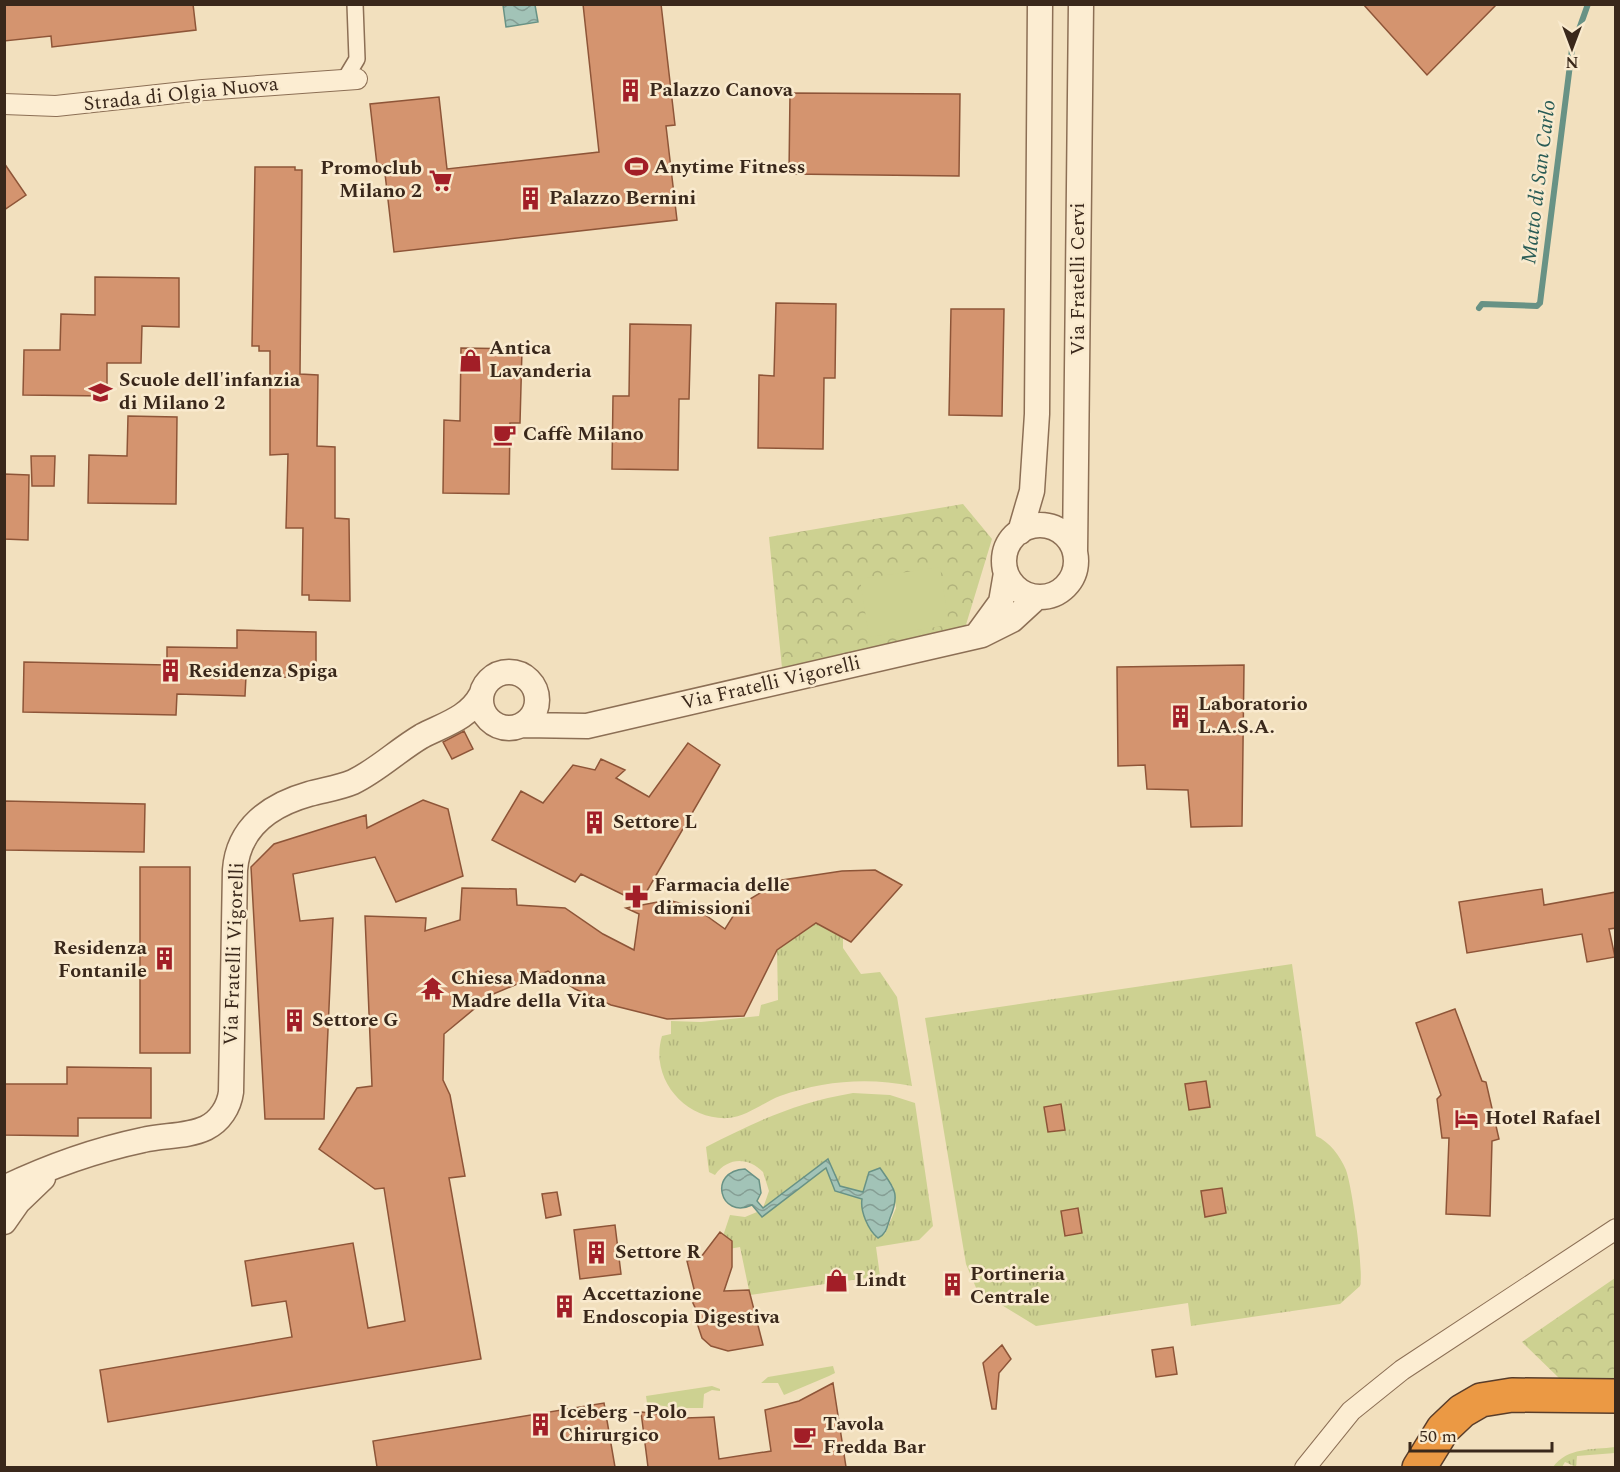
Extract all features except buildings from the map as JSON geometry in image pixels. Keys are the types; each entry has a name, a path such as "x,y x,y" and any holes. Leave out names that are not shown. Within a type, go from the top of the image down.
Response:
{"highway":[{"path":"1419,1467 1443,1429 1462,1412 1481,1400 1512,1395 1616,1396"}],"street":[{"path":"351,79 357,58 356,4"},
{"name":"Via Fratelli Cervi","path":"1020,532 1031,499 1037,414 1040,4"},
{"name":"Via Fratelli Cervi","path":"1075,553 1080,4"},
{"name":"Strada di Olgia Nuova","path":"4,104 56,106 203,90 351,79"},
{"path":"975,636 1001,602 1006,573 1005,556 1008,546 1020,532 1039,526 1049,526 1066,536 1075,553 1076,566 1069,583 1053,595 1037,597 1018,590 1006,573"},
{"name":"Via Fratelli Vigorelli","path":"524,724 587,726 975,636 1003,625 1037,597"},
{"path":"489,720 482,709 481,695 491,679 501,673 513,673 528,679 544,712 567,726"},
{"name":"Via Fratelli Vigorelli","path":"4,1188 62,1164 134,1142 197,1131 218,1119 226,1108 231,1092 235,870 237,852 243,837 272,809 293,799 355,781 411,743 458,718 474,707 481,695"},
{"path":"458,718 471,717 489,720 503,728 524,724 532,716 537,699"},
{"name":"Via Fratelli Vigorelli","path":"4,1222 26,1192 62,1164"},
{"path":"1595,1242 1616,1221"},
{"path":"1305,1467 1351,1412 1402,1370 1616,1230"}],"green space":[{"path":"963,504 992,539 965,628 782,668 769,537"},
{"path":"940,567 949,625 869,637 860,579"},
{"path":"816,923 843,938 843,948 861,974 880,972 897,997 912,1086 862,1081 829,1084 780,1096 748,1112 729,1118 713,1117 685,1105 666,1082 661,1067 659,1052 662,1036 671,1034 671,1021 701,1022 759,1016 761,1005 778,1000 777,950"},
{"path":"1292,964 1316,1136 1334,1150 1346,1170 1357,1229 1360,1286 1340,1304 1191,1326 1188,1303 1036,1326 977,1290 966,1264 925,1018"},
{"path":"853,1093 890,1095 915,1103 933,1226 919,1240 876,1247 880,1276 750,1295 740,1247 729,1249 721,1242 730,1215 745,1217 757,1212 762,1217 826,1168 835,1191 862,1199 885,1234 896,1208 893,1186 869,1172 863,1192 840,1186 828,1159 763,1208 769,1191 763,1172 751,1164 738,1161 726,1165 715,1175 709,1172 706,1147 777,1114 813,1102"},
{"path":"1615,1278 1615,1383 1559,1378 1522,1342"},
{"path":"833,1366 835,1373 784,1395 778,1383 761,1383 768,1377"},
{"path":"712,1386 720,1391 712,1390 704,1394 703,1408 674,1408 647,1403 646,1396"},
{"path":"1615,1447 1615,1453 1577,1456 1576,1467 1565,1462 1562,1467 1553,1467 1573,1453"}],"water":[{"path":"503,5 535,5 538,22 506,27"},
{"path":"828,1159 840,1186 863,1192 869,1172 880,1168 885,1175 894,1192 895,1203 885,1232 878,1238 868,1225 862,1209 862,1199 835,1191 826,1168 762,1217 752,1205 741,1208 732,1206 722,1193 722,1185 726,1178 733,1172 745,1169 759,1180 761,1193 757,1201 763,1208"}],"waterway":[{"name":"Matto di San Carlo","path":"1479,308 1482,304 1537,306 1540,303 1572,49 1588,4"}],"place":[{"name":"Palazzo Canova","path":"631,90"},
{"name":"Anytime Fitness","path":"636,167"},
{"name":"Promoclub Milano 2","path":"440,180"},
{"name":"Palazzo Bernini","path":"531,198"},
{"name":"Antica Lavanderia","path":"471,360"},
{"name":"Scuole dell'infanzia di Milano 2","path":"101,392"},
{"name":"Caffè Milano","path":"505,434"},
{"name":"Residenza Spiga","path":"170,671"},
{"name":"Laboratorio L.A.S.A.","path":"1180,716"},
{"name":"Settore L","path":"595,822"},
{"name":"Farmacia delle dimissioni","path":"636,896"},
{"name":"Residenza Fontanile","path":"165,959"},
{"name":"Chiesa Madonna Madre della Vita","path":"433,989"},
{"name":"Settore G","path":"294,1020"},
{"name":"Hotel Rafael","path":"1467,1118"},
{"name":"Settore R","path":"597,1252"},
{"name":"Lindt","path":"837,1280"},
{"name":"Portineria Centrale","path":"952,1285"},
{"name":"Accettazione Endoscopia Digestiva","path":"564,1306"},
{"name":"Iceberg - Polo Chirurgico","path":"541,1424"},
{"name":"Tavola Fredda Bar","path":"805,1436"}]}
